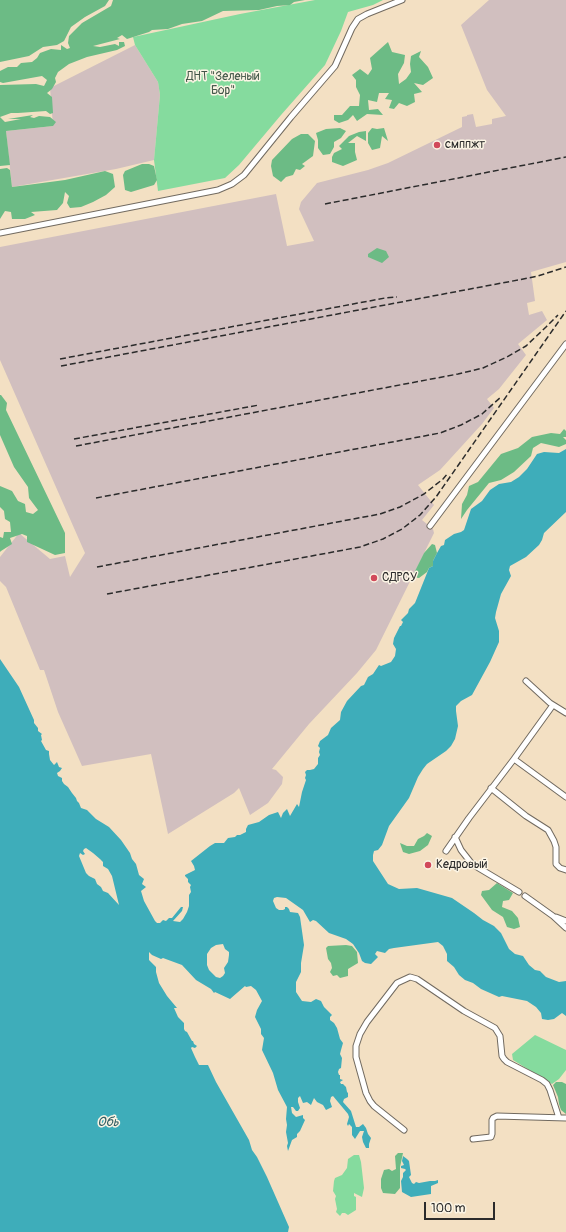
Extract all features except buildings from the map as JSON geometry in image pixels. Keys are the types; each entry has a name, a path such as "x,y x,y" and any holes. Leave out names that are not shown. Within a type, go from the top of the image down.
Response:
{"street":[{"path":"0,233 218,190 232,184 244,174 290,117 335,66 352,28 358,19 402,0"},
{"path":"430,526 566,344"},
{"path":"526,680 553,705 566,712"},
{"path":"446,851 553,705"},
{"path":"514,759 566,797"},
{"path":"491,788 526,816 548,830 556,847 556,864 560,868 566,870"},
{"path":"455,837 461,850 472,864 519,892"},
{"path":"525,896 553,916 566,928"},
{"path":"553,916 566,921"},
{"path":"404,1130 374,1106 370,1101 356,1057 356,1046 360,1034 367,1022 397,983 410,977 417,979 464,1011 495,1028 500,1036 502,1056 504,1060 542,1080 546,1084 550,1090 559,1118"},
{"path":"473,1139 491,1137 492,1120 497,1116 566,1118"}],"shaded area":[{"path":"489,0 566,0 566,262 531,272 535,301 527,303 529,315 542,311 547,320 518,344 526,355 499,389 487,399 494,408 482,424 440,470 418,485 434,505 422,520 433,529 434,533 376,650 357,673 309,724 272,769 276,770 283,777 282,784 268,803 250,815 239,788 234,793 168,834 151,754 82,766 58,712 44,670 40,670 6,587 0,581 0,557 19,533 50,559 65,556 70,577 85,553 0,360 0,247 276,194 287,246 314,241 299,209 301,202 317,183 368,170 388,163 462,127 462,117 467,115 473,114 476,127 492,124 492,119 506,116 487,90 461,25"},
{"path":"135,45 158,82 160,95 154,160 116,169 12,187 6,131 53,126 50,88"}],"green space":[{"path":"0,0 109,0 105,6 71,27 64,41 57,45 43,47 29,56 0,62"},
{"path":"113,0 305,0 294,2 290,5 259,10 223,11 202,21 182,24 168,29 152,30 127,39 122,35 117,38 120,39 93,46 100,47 115,44 119,46 119,42 124,42 125,46 117,50 87,57 69,64 58,72 55,78 56,82 52,89 47,93 52,97 53,113 50,114 46,111 11,113 0,117 0,85 36,84 44,86 47,80 42,76 3,83 0,82 0,71 8,67 17,67 21,63 32,62 40,53 51,49 61,50 61,45 67,49 70,48 68,43 69,36 82,23 111,6"},
{"name":"ДНТ \"Зеленый Бор\"","path":"315,0 383,0 373,5 348,12 325,65 239,165 225,178 158,191 154,160 160,95 158,82 135,45 133,37 240,14"},
{"path":"388,42 392,52 405,55 404,63 398,74 399,84 406,79 411,72 411,56 421,51 419,57 428,67 433,78 423,85 414,83 422,92 414,94 415,102 407,106 399,103 394,109 389,108 392,100 385,99 389,93 379,93 377,102 368,100 369,110 378,109 383,115 367,114 357,121 353,115 348,120 339,123 334,120 334,115 342,115 350,106 359,106 360,95 356,87 356,80 352,75 360,69 368,75 372,69 370,58"},
{"path":"33,115 30,117 50,117 56,122 53,126 6,131 10,165 0,166 0,117 5,122 21,119 8,119"},
{"path":"340,128 346,131 341,138 334,142 334,147 330,154 323,155 318,148 316,133 326,129"},
{"path":"372,128 384,128 388,141 382,136 380,148 372,150 368,143 368,133"},
{"path":"366,131 366,141 357,136 348,143 355,143 357,160 343,166 332,162 334,153 342,149 339,146 349,136"},
{"path":"301,134 308,134 315,141 313,156 302,164 305,166 300,170 296,169 293,175 286,177 281,182 273,176 271,166 272,160 292,139"},
{"path":"142,164 154,166 157,180 154,185 131,192 125,190 123,175 125,171"},
{"path":"7,168 10,170 12,187 65,180 105,171 113,174 115,187 106,195 81,207 70,208 67,203 69,196 65,192 63,203 57,210 31,212 35,215 25,219 12,219 11,212 5,211 0,219 0,169"},
{"path":"377,248 386,251 389,257 382,263 368,257 368,254"},
{"path":"0,395 7,403 6,410 65,533 65,553 55,555 27,542 27,536 22,534 10,538 12,544 0,552 0,537 3,538 4,532 11,532 10,522 5,519 4,511 0,507 0,486 12,491 18,501 25,504 26,512 33,514 38,510 29,498 28,487 14,467 0,435"},
{"path":"564,429 566,431 566,437 563,437 566,440 566,444 559,447 541,443 533,448 531,456 514,472 501,480 489,483 461,519 462,504 467,495 469,486 478,482 501,454 518,448 532,437 551,433 560,434"},
{"path":"432,544 435,545 437,553 433,561 433,566 419,578 412,577 424,553"},
{"path":"427,833 432,836 428,845 420,851 409,854 403,852 400,843 407,846 414,846 418,839"},
{"path":"497,883 513,893 509,900 503,901 502,907 512,911 518,918 520,927 514,929 507,927 503,917 492,910 481,895 482,891 489,890"},
{"path":"328,946 352,946 357,952 358,963 348,969 348,976 340,978 337,975 333,976 330,972 332,968 328,959 326,948"},
{"path":"535,1035 566,1050 566,1070 559,1079 552,1084 513,1060 512,1054"},
{"path":"556,1082 566,1084 566,1114 561,1110 553,1085"},
{"path":"398,1153 403,1153 400,1167 400,1188 395,1194 383,1193 381,1188 381,1179 384,1170 389,1169 392,1171 396,1169 395,1156"},
{"path":"354,1155 359,1155 361,1162 364,1188 362,1197 354,1193 354,1196 356,1197 356,1210 348,1215 342,1213 340,1216 336,1212 336,1196 333,1191 334,1181 335,1178 342,1175 347,1168 348,1159"}],"water":[{"name":"Обь","path":"566,449 566,512 544,533 539,545 526,557 510,566 509,570 511,576 501,594 495,618 499,631 499,642 472,695 461,701 456,706 458,726 455,739 446,751 427,764 423,769 409,798 389,826 382,845 378,850 374,851 373,861 388,884 399,889 417,888 452,898 494,926 501,933 509,949 515,954 523,956 529,965 535,970 540,971 546,977 559,982 566,981 566,1016 562,1013 554,1019 542,1019 541,1013 536,1007 527,1001 502,996 499,997 465,980 447,961 447,954 443,946 438,942 389,949 385,953 377,951 375,954 378,957 371,964 365,963 362,961 353,944 346,939 329,933 316,921 313,920 310,922 303,910 286,898 274,898 273,901 276,908 283,910 287,907 290,912 298,913 300,917 304,945 301,972 296,982 296,992 302,1001 311,1002 316,999 321,1001 324,1007 332,1015 330,1020 337,1028 340,1039 343,1043 340,1054 342,1058 341,1068 338,1072 340,1079 343,1080 340,1082 341,1084 346,1087 348,1097 344,1099 343,1102 351,1111 356,1127 363,1124 366,1128 371,1138 369,1148 366,1148 363,1142 362,1137 364,1131 360,1131 355,1139 352,1135 352,1127 349,1124 348,1126 347,1124 349,1117 348,1114 333,1096 331,1097 330,1101 332,1107 326,1110 323,1105 317,1102 314,1098 311,1105 307,1102 303,1103 300,1096 298,1098 298,1102 300,1108 296,1111 293,1107 291,1107 292,1113 296,1117 303,1115 305,1120 297,1134 297,1137 292,1140 288,1151 286,1132 287,1107 278,1090 273,1073 262,1050 264,1038 255,1017 262,1001 256,990 251,986 245,986 230,999 215,992 214,993 211,989 196,980 182,965 163,958 161,959 149,952 149,960 156,967 159,983 177,1008 174,1008 178,1017 184,1023 185,1031 197,1046 195,1048 191,1048 199,1065 208,1065 249,1140 252,1150 267,1177 289,1227 288,1232 0,1232 0,659 19,687 34,723 38,728 38,731 42,734 41,741 46,750 49,751 50,760 54,765 57,762 59,767 62,768 57,773 58,776 62,778 62,781 76,798 81,808 87,810 96,819 109,827 130,853 136,864 139,875 144,879 142,884 146,887 141,891 144,901 155,921 160,923 163,920 166,921 169,918 172,918 181,907 183,907 182,911 173,921 180,922 189,906 191,885 185,875 195,870 191,861 215,843 224,843 228,838 235,837 246,832 248,825 259,822 269,815 278,812 281,818 287,809 290,816 297,804 299,807 306,780 305,772 307,770 314,769 318,764 320,748 318,746 320,741 328,735 331,728 340,720 341,712 347,701 361,686 364,685 368,677 373,674 379,665 381,666 391,662 395,656 396,649 393,644 394,638 403,622 401,620 415,603 429,568 433,566 433,561 441,546 444,545 445,540 464,530 471,509 482,501 490,490 499,484 511,482 519,477 527,469 537,454 544,452 559,453","holes":["86,848 100,859 103,862 103,866 108,869 112,876 119,905 108,893 103,891 95,879 86,873 79,856 80,853 83,855 85,854 83,851","223,944 225,949 229,952 229,955 228,962 224,968 225,973 220,978 216,977 209,970 207,965 207,954 211,948 216,945"]},
{"path":"403,1156 409,1161 411,1175 409,1177 412,1183 414,1184 416,1182 419,1183 438,1180 438,1183 431,1186 431,1194 411,1197 402,1192 401,1181 403,1173 406,1170 401,1168 401,1166 404,1165 402,1161"}],"railway":[{"path":"325,204 566,157"},
{"path":"61,366 518,280 538,276 566,267"},
{"path":"60,359 397,297"},
{"path":"107,594 360,547 383,539 402,529 420,515 436,497 566,311"},
{"path":"76,446 483,368 526,346 558,315"},
{"path":"96,498 440,433 461,425 482,414 501,397"},
{"path":"74,439 259,405"},
{"path":"97,567 380,514 400,507 424,494 443,479 448,473"}],"place":[{"name":"смппжт","path":"437,145"},
{"name":"СДРСУ","path":"374,578"},
{"name":"Кедровый","path":"428,865"}]}
